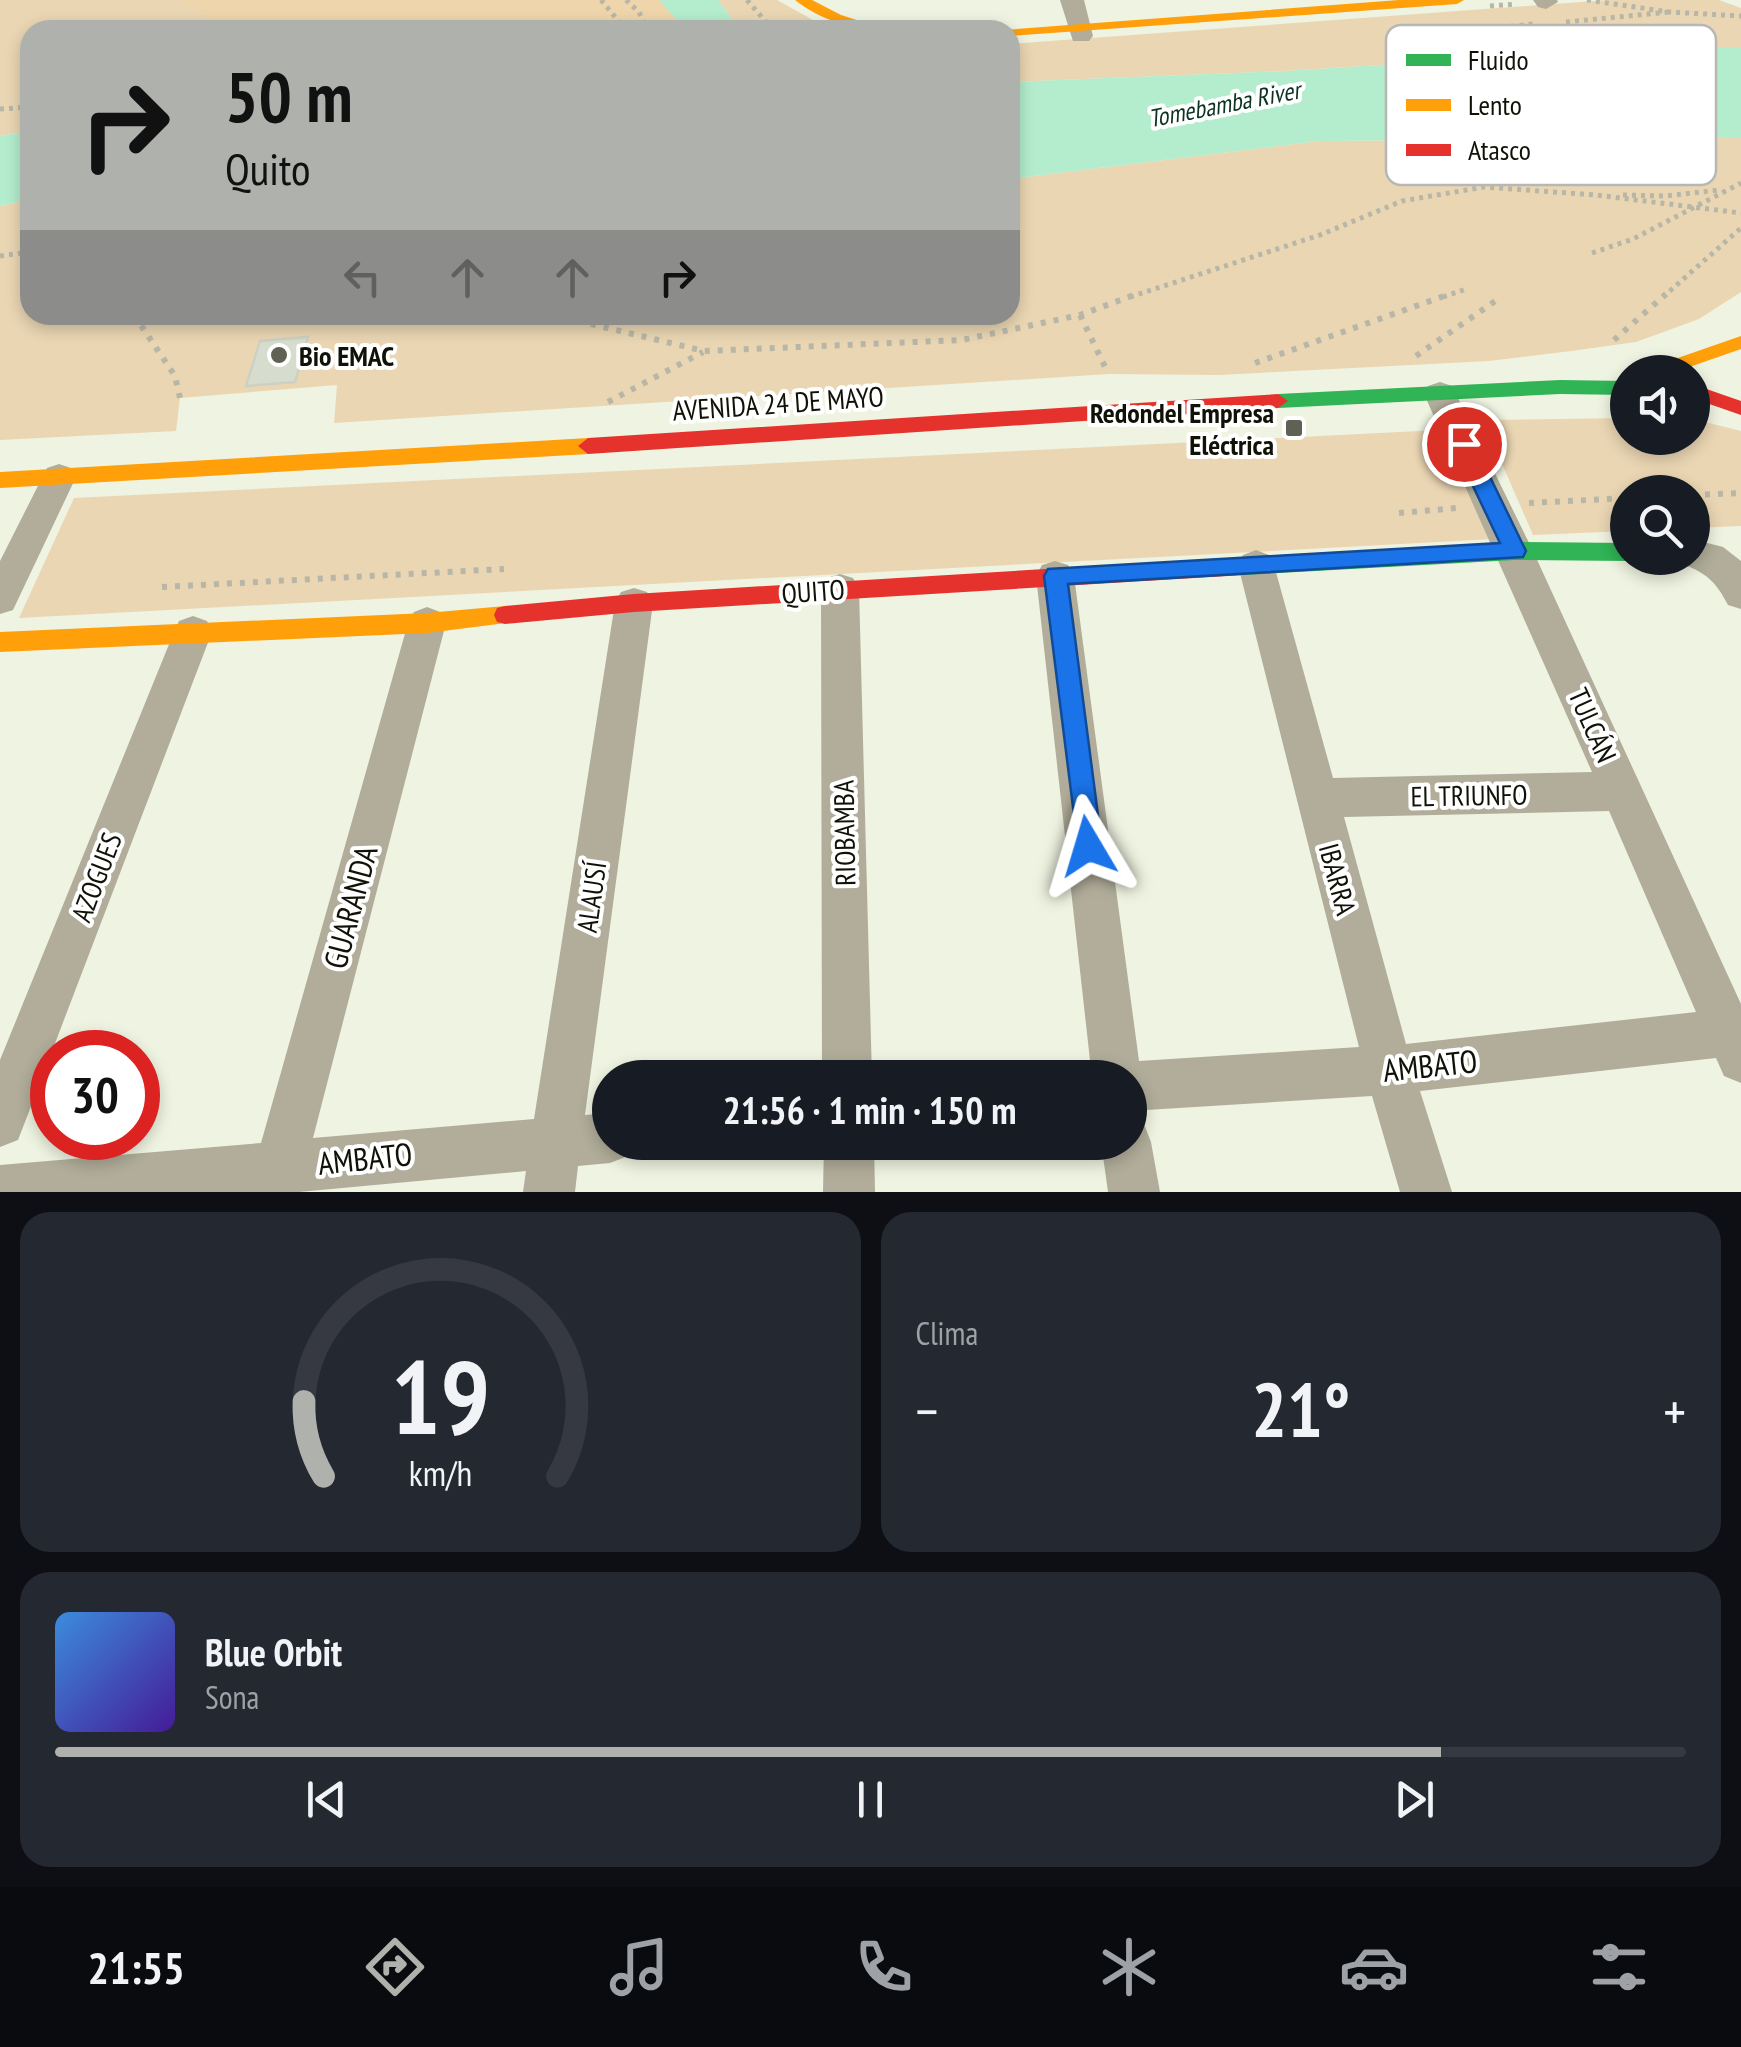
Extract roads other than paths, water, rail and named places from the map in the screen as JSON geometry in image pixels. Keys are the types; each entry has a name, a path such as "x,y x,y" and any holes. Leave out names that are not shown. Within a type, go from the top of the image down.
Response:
{"main road":[{"path":"802,0 844,20"},
{"path":"1020,32 1079,32 1458,0"},
{"path":"1705,355 1741,342"},
{"name":"AVENIDA 24 DE MAYO","path":"1560,387 1610,377"},
{"name":"AVENIDA 24 DE MAYO","path":"0,480 570,448 1126,409 1610,388"},
{"path":"1710,391 1741,392"},
{"path":"1710,397 1741,408"},
{"name":"QUITO","path":"0,642 427,623 634,603 1056,576 1515,551 1610,552"}],"street":[{"path":"1072,0 1079,32"},
{"name":"TULCÁN","path":"1440,394 1515,551 1735,1046"},
{"path":"0,599 59,477"},
{"path":"1710,557 1739,589"},
{"name":"IBARRA","path":"1256,565 1389,1070 1426,1192"},
{"path":"1056,576 1115,1060"},
{"name":"RIOBAMBA","path":"840,589 848,1060"},
{"name":"ALAUSÍ","path":"549,1192 634,603"},
{"name":"GUARANDA","path":"277,1179 427,623"},
{"name":"AZOGUES","path":"0,1122 192,632"},
{"name":"EL TRIUNFO","path":"1316,798 1622,791"},
{"name":"AMBATO","path":"1147,1085 1735,1046"},
{"name":"AMBATO","path":"0,1191 277,1179 555,1140 592,1139"},
{"path":"848,1160 849,1192"},
{"path":"1129,1160 1134,1192"}],"water":[{"path":"659,0 718,0 733,20 677,20"},
{"path":"1716,48 1741,48 1741,137 1716,137"},
{"name":"Tomebamba River","path":"1386,65 1386,140 1319,141 1020,178 1020,82"},
{"path":"20,133 20,201 0,206 0,136"}],"place":[{"name":"Bio EMAC","path":"279,355"},
{"name":"Redondel Empresa Eléctrica","path":"1294,428"}]}
